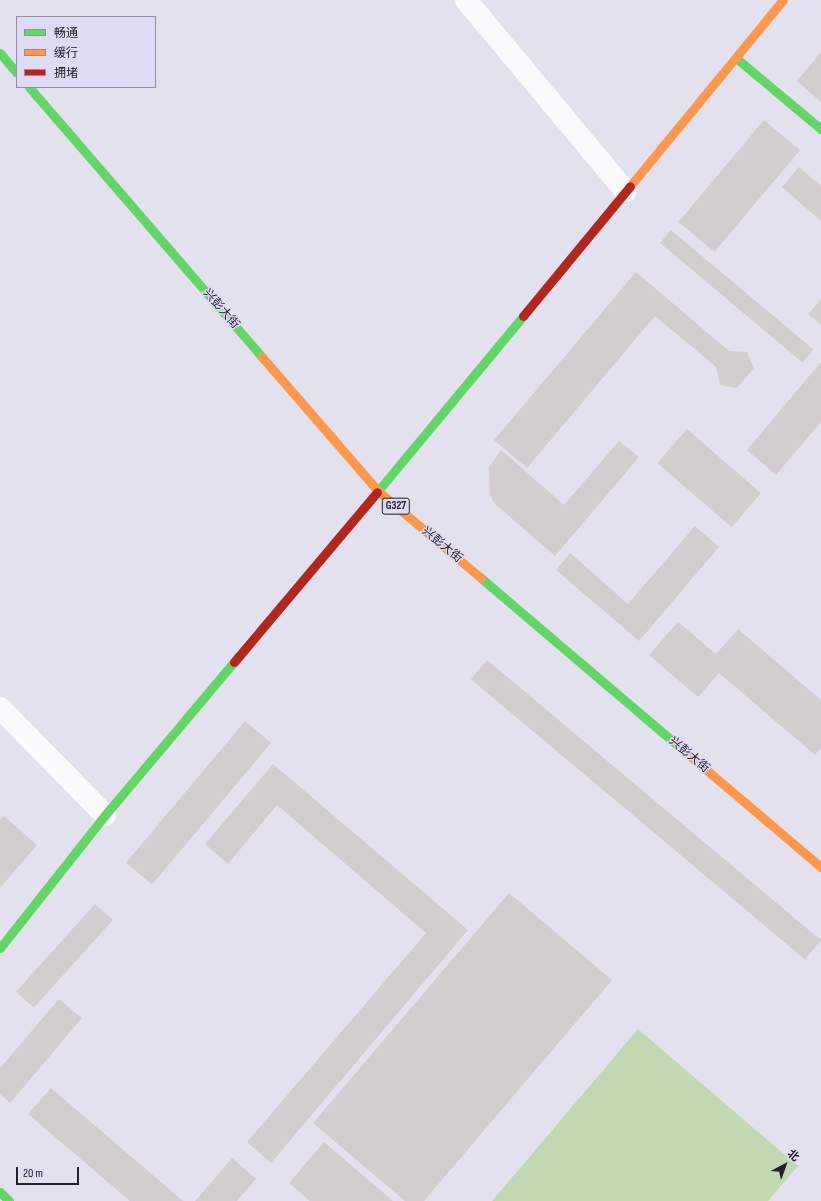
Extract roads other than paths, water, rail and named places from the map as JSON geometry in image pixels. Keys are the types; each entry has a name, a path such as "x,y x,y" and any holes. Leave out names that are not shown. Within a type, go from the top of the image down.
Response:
{"main road":[{"path":"0,948 105,815 378,491 783,0"},
{"path":"0,53 16,72"},
{"path":"736,58 821,129"},
{"name":"兴彭大街","path":"30,88 378,491 821,868"},
{"path":"0,1192 9,1201"}],"street":[{"path":"466,0 625,192"},
{"path":"0,708 105,815"}]}
